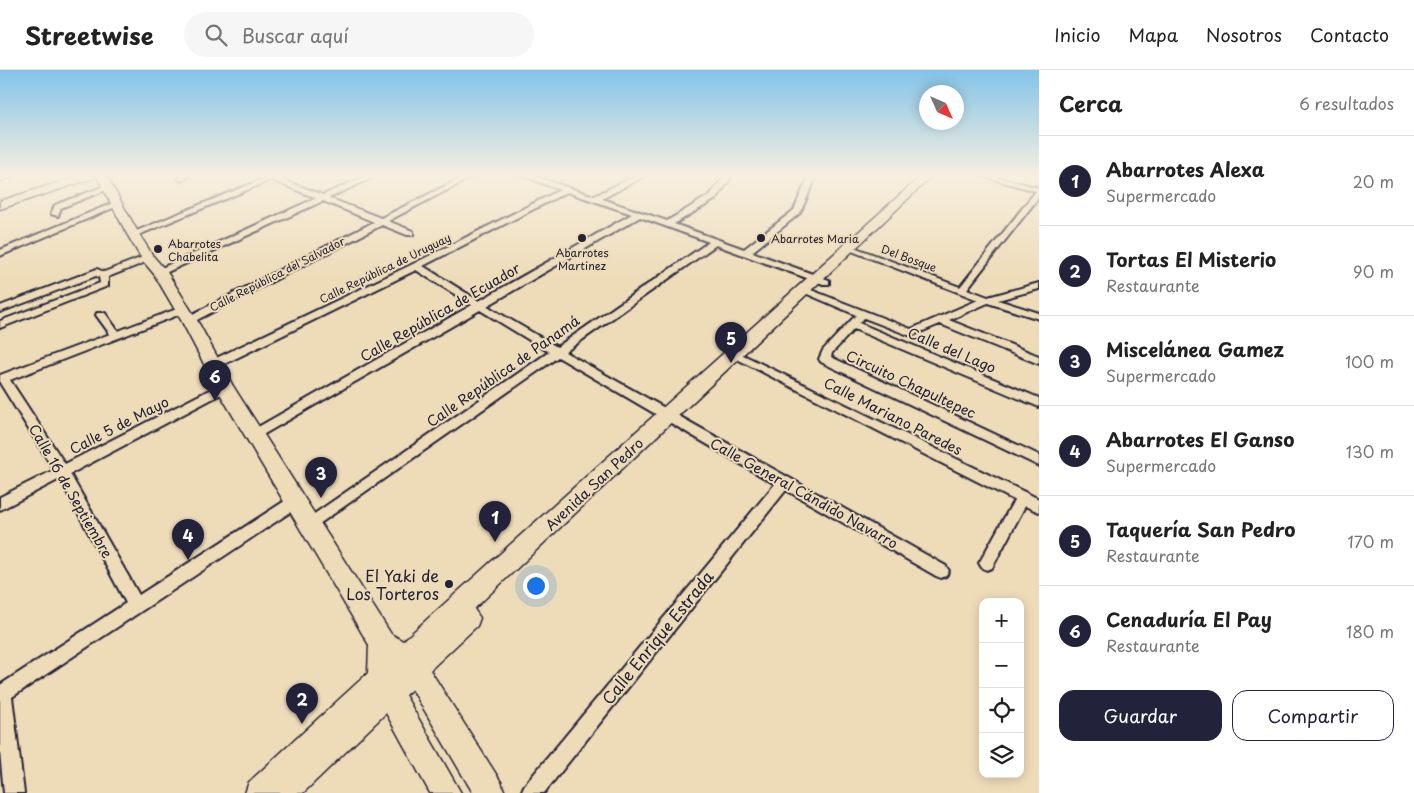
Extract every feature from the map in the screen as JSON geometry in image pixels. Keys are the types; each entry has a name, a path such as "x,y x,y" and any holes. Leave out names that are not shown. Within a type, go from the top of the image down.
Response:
{"main road":[{"path":"118,209 186,315 225,387 382,643"},
{"name":"Avenida San Pedro","path":"260,793 410,662 815,286 894,209"},
{"name":"Avenida San Pedro","path":"853,250 899,209"},
{"path":"410,662 426,684 490,793"},
{"name":"Avenida San Pedro","path":"281,793 385,685"},
{"path":"385,685 446,793"}],"street":[{"path":"55,214 57,209"},
{"path":"0,253 107,209"},
{"path":"133,234 193,209"},
{"path":"103,276 104,284 5,323 0,311 97,272 103,276 154,265 295,209"},
{"path":"350,209 410,233"},
{"name":"Calle República del Salvador","path":"2,378 116,335 186,315 405,209"},
{"name":"Calle República de Uruguay","path":"212,365 416,266 528,209"},
{"path":"624,209 745,253 815,286 862,314 911,333"},
{"path":"668,225 694,209"},
{"path":"745,253 798,209"},
{"path":"962,290 1025,209"},
{"name":"Calle República de Ecuador","path":"255,434 639,214"},
{"name":"Calle República de Panamá","path":"309,525 556,351 715,242"},
{"name":"Del Bosque","path":"853,250 987,300 1039,316"},
{"name":"Calle General Cándido Navarro","path":"416,266 478,305 672,419 941,571"},
{"path":"903,345 911,333 987,300 1039,286"},
{"name":"Circuito Chapultepec","path":"862,314 854,325 827,352 825,359 1039,461"},
{"path":"101,315 116,335"},
{"path":"941,321 1039,360"},
{"name":"Calle del Lago","path":"854,325 1039,402"},
{"name":"Calle Mariano Paredes","path":"739,356 1039,506"},
{"name":"Calle 16 de Septiembre","path":"2,378 62,471 136,605"},
{"name":"Calle 5 de Mayo","path":"0,504 225,387"},
{"name":"Calle Enrique Estrada","path":"531,793 784,482"},
{"path":"987,563 1022,498"},
{"path":"14,793 1,694 296,501"},
{"path":"382,643 410,662"},
{"path":"382,643 385,685"}],"place":[{"name":"Abarrotes Martinez","path":"582,238"},
{"name":"Abarrotes Maria","path":"761,238"},
{"name":"Abarrotes Chabelita","path":"158,249"},
{"name":"Taquería San Pedro","path":"731,363"},
{"name":"Cenaduría El Pay","path":"215,401"},
{"name":"Miscelánea Gamez","path":"321,498"},
{"name":"Abarrotes Alexa","path":"495,542"},
{"name":"Abarrotes El Ganso","path":"188,560"},
{"name":"El Yaki de Los Torteros","path":"449,584"},
{"name":"Tortas El Misterio","path":"302,724"}]}
